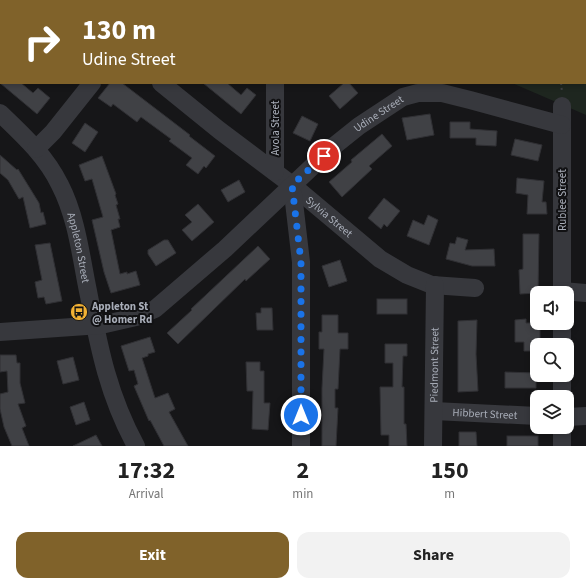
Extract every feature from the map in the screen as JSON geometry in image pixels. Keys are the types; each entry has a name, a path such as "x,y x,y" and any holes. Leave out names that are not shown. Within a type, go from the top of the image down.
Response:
{"street":[{"path":"36,149 53,132 91,84"},
{"name":"Sylvia Street","path":"162,84 292,185 380,259 407,275 435,285 475,288"},
{"name":"Avola Street","path":"275,84 275,172"},
{"name":"Udine Street","path":"0,332 95,326 142,315 159,306 225,249 334,146 359,126 403,97 418,93 442,94 562,125"},
{"name":"Rublee Street","path":"562,106 562,286"},
{"name":"Appleton Street","path":"0,113 36,149 54,172 62,187 80,247 95,326 108,383 122,419 136,446"},
{"path":"292,185 301,262 301,446"},
{"name":"Piedmont Street","path":"433,446 435,285"},
{"path":"574,292 586,293"},
{"name":"Hibbert Street","path":"434,411 530,416"},
{"path":"574,417 586,416"},
{"path":"562,434 562,446"}],"shaded area":[{"path":"514,84 586,84 586,115"}],"building":[{"path":"1,84 22,84 33,93 38,88 50,98 37,114"},
{"path":"109,84 123,84 215,156 206,168 204,166 198,174 186,165 192,158 169,141 171,139 141,117 137,122 113,104 111,107 98,98"},
{"path":"204,84 228,84 241,95 247,88 256,95 241,114"},
{"path":"343,84 350,84 358,93 340,109 329,96"},
{"path":"430,114 434,135 407,140 402,118"},
{"path":"302,116 318,124 310,141 293,133"},
{"path":"450,122 470,122 470,129 497,131 496,146 476,145 476,138 450,138"},
{"path":"85,123 98,132 85,152 72,143"},
{"path":"382,134 392,146 369,166 372,169 342,197 329,182 352,162 351,160"},
{"path":"515,139 542,145 538,161 511,155"},
{"path":"0,155 17,170 18,169 39,203 41,213 43,212 46,224 30,228 23,197 19,199 8,180 0,173"},
{"path":"102,156 116,194 118,204 116,205 120,219 118,219 120,227 111,230 120,274 127,272 127,274 136,271 140,285 111,293 104,272 92,220 103,217 92,179 85,181 79,165"},
{"path":"517,178 544,181 542,202 546,202 547,214 527,214 528,195 516,193"},
{"path":"239,180 245,192 228,202 221,190"},
{"path":"384,198 400,211 387,227 384,224 381,229 368,218"},
{"path":"198,204 214,222 192,241 182,230 192,222 185,215"},
{"path":"428,215 438,220 429,245 407,236 413,220 424,225"},
{"path":"523,234 539,234 538,286 530,286 530,293 520,294 519,270 523,269"},
{"path":"457,237 468,240 465,250 494,249 495,266 472,266 446,259 450,243 455,244"},
{"path":"164,240 168,240 176,253 156,266 148,254 148,250"},
{"path":"50,243 62,301 46,304 44,297 38,298 35,282 42,280 35,245"},
{"path":"258,246 270,259 246,281 245,279 178,344 167,333"},
{"path":"340,260 347,281 329,287 322,266"},
{"path":"377,299 407,299 407,314 377,314"},
{"path":"261,308 272,308 273,330 257,330 256,313 261,313"},
{"path":"322,315 338,315 338,333 348,333 348,349 340,349 338,389 335,389 335,408 338,408 336,446 322,446 324,349 319,349 319,332 322,332"},
{"path":"526,319 526,323 530,323 530,330 540,330 540,338 530,338 530,351 524,351 524,342 515,342 515,320"},
{"path":"477,320 476,354 478,391 458,392 458,321"},
{"path":"150,337 155,352 142,358 155,398 168,393 175,409 169,412 188,446 164,446 150,420 149,421 134,386 138,384 134,370 129,371 121,346"},
{"path":"385,344 407,344 407,356 403,356 402,387 404,387 404,424 406,424 407,446 389,446 389,435 381,435 380,387 393,387 393,363 385,363"},
{"path":"0,355 16,355 17,363 20,363 20,383 25,403 18,404 26,426 22,428 29,446 12,446 4,427 0,409 0,394 8,392 7,371 0,372"},
{"path":"73,357 79,380 63,384 57,361"},
{"path":"246,362 260,362 260,371 264,371 264,403 270,403 268,430 252,429 253,391 247,391"},
{"path":"505,372 530,373 530,382 536,382 536,388 505,388"},
{"path":"84,402 90,420 76,425 70,407"},
{"path":"459,432 476,432 477,446 459,446"},
{"path":"96,435 102,446 73,446"},
{"path":"507,436 538,436 538,446 507,446"}],"place":[{"name":"Appleton St @ Homer Rd","path":"79,312"}],"route":[{"path":"301,415 301,262 292,185 324,156"}]}
